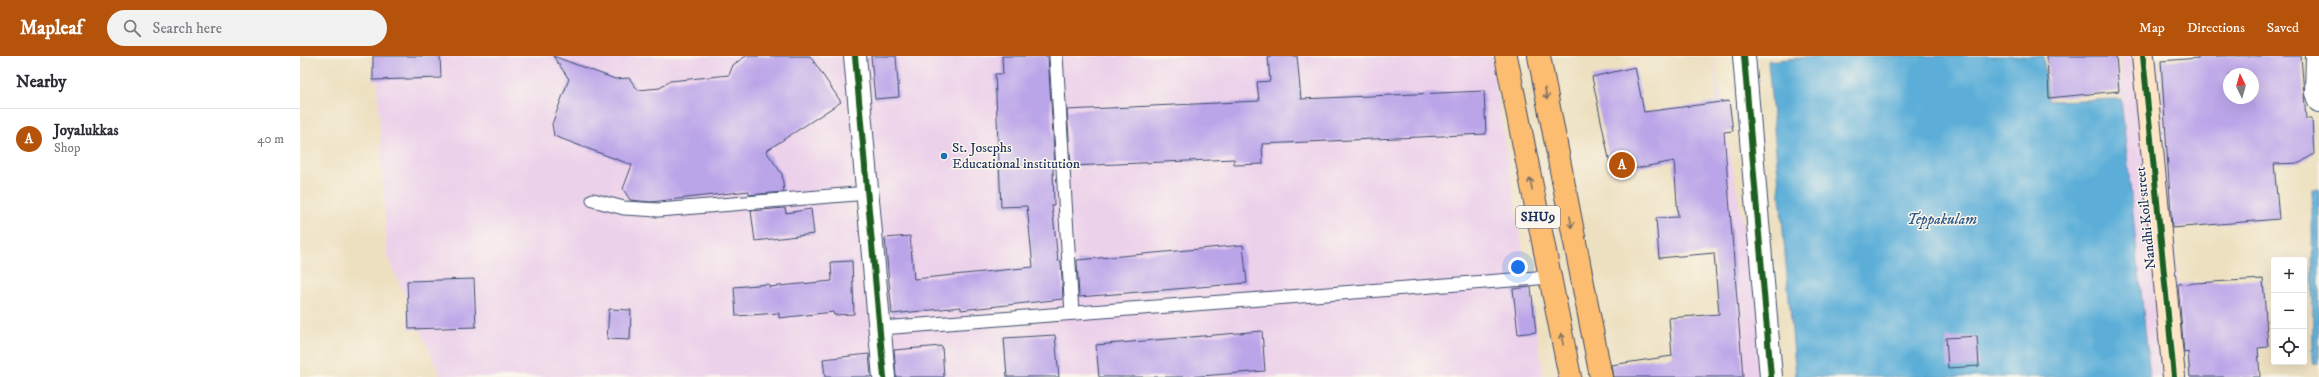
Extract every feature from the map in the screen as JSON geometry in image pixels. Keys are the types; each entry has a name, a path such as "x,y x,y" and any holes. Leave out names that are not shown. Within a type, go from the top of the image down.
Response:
{"main road":[{"name":"SHU9","path":"1506,56 1570,377"},
{"name":"SHU9","path":"1539,56 1601,377"}],"street":[{"path":"855,56 881,328 884,377"},
{"path":"1744,56 1771,377"},
{"name":"Nandhi Koil street","path":"2142,56 2174,377"},
{"path":"2317,56 2316,93 2319,101"}],"lane":[{"path":"1056,56 1072,314"},
{"path":"593,200 624,208 659,210 868,193"},
{"path":"881,328 1550,276"}],"shaded area":[{"name":"St. Josephs Educational institution","path":"376,56 1491,56 1544,377 441,377 387,255"},
{"path":"1713,56 1770,377 1742,377"},
{"path":"2121,56 2158,56 2186,377 2150,377 2121,99"}],"water":[{"name":"Teppakulam","path":"1823,56 2043,56 2048,101 2121,99 2150,377 1796,377 1768,61"},
{"path":"2312,189 2319,189 2319,363 2313,363"}],"building":[{"path":"373,56 440,56 441,78 373,80"},
{"path":"553,56 615,79 629,78 638,90 660,88 670,81 729,75 733,65 746,56 810,56 841,102 766,151 782,174 784,192 749,195 749,191 651,202 630,200 623,189 632,165 554,136 552,124 569,79"},
{"path":"871,56 896,56 899,97 875,99"},
{"path":"1002,56 1048,56 1055,166 1053,167 1054,205 1052,205 1058,261 1061,261 1063,299 961,310 961,307 892,314 885,238 910,236 914,279 1033,267 1027,206 1001,207 995,74 1003,74"},
{"path":"1268,56 1297,56 1301,99 1484,91 1486,134 1262,144 1263,164 1234,165 1234,159 1071,166 1067,110 1259,101 1257,82 1270,81"},
{"path":"2047,56 2116,56 2119,91 2049,98"},
{"path":"2198,56 2301,56 2306,119 2312,119 2314,154 2300,163 2274,164 2279,219 2172,228 2161,61 2198,58"},
{"path":"1635,67 1644,112 1729,101 1733,131 1724,132 1743,377 1613,377 1611,365 1672,356 1669,318 1719,314 1714,253 1659,258 1656,218 1678,217 1674,161 1612,173 1592,77"},
{"path":"785,208 786,213 811,209 814,234 755,241 751,211"},
{"path":"1243,245 1247,283 1079,297 1077,260"},
{"path":"852,261 854,314 834,315 833,312 779,318 779,313 736,316 734,287 769,284 769,287 832,281 831,262"},
{"path":"474,279 476,327 409,329 407,281"},
{"path":"2263,279 2268,347 2258,348 2260,377 2190,377 2188,352 2184,353 2178,284"},
{"path":"1531,287 1536,332 1518,334 1513,289"},
{"path":"609,309 631,310 630,340 607,339"},
{"path":"1262,331 1265,371 1188,377 1099,377 1096,345"},
{"path":"1055,335 1059,377 1007,377 1004,338"},
{"path":"1977,336 1979,366 1948,368 1946,338"},
{"path":"942,346 944,377 896,377 894,350"},
{"path":"869,354 871,377 825,377 823,359"}],"cycle path":[{"path":"855,56 884,377"},
{"path":"1744,56 1771,377"},
{"path":"2143,56 2174,377"}],"place":[{"name":"St. Josephs Educational institution","path":"944,156"},
{"name":"Joyalukkas","path":"1622,165"}]}
